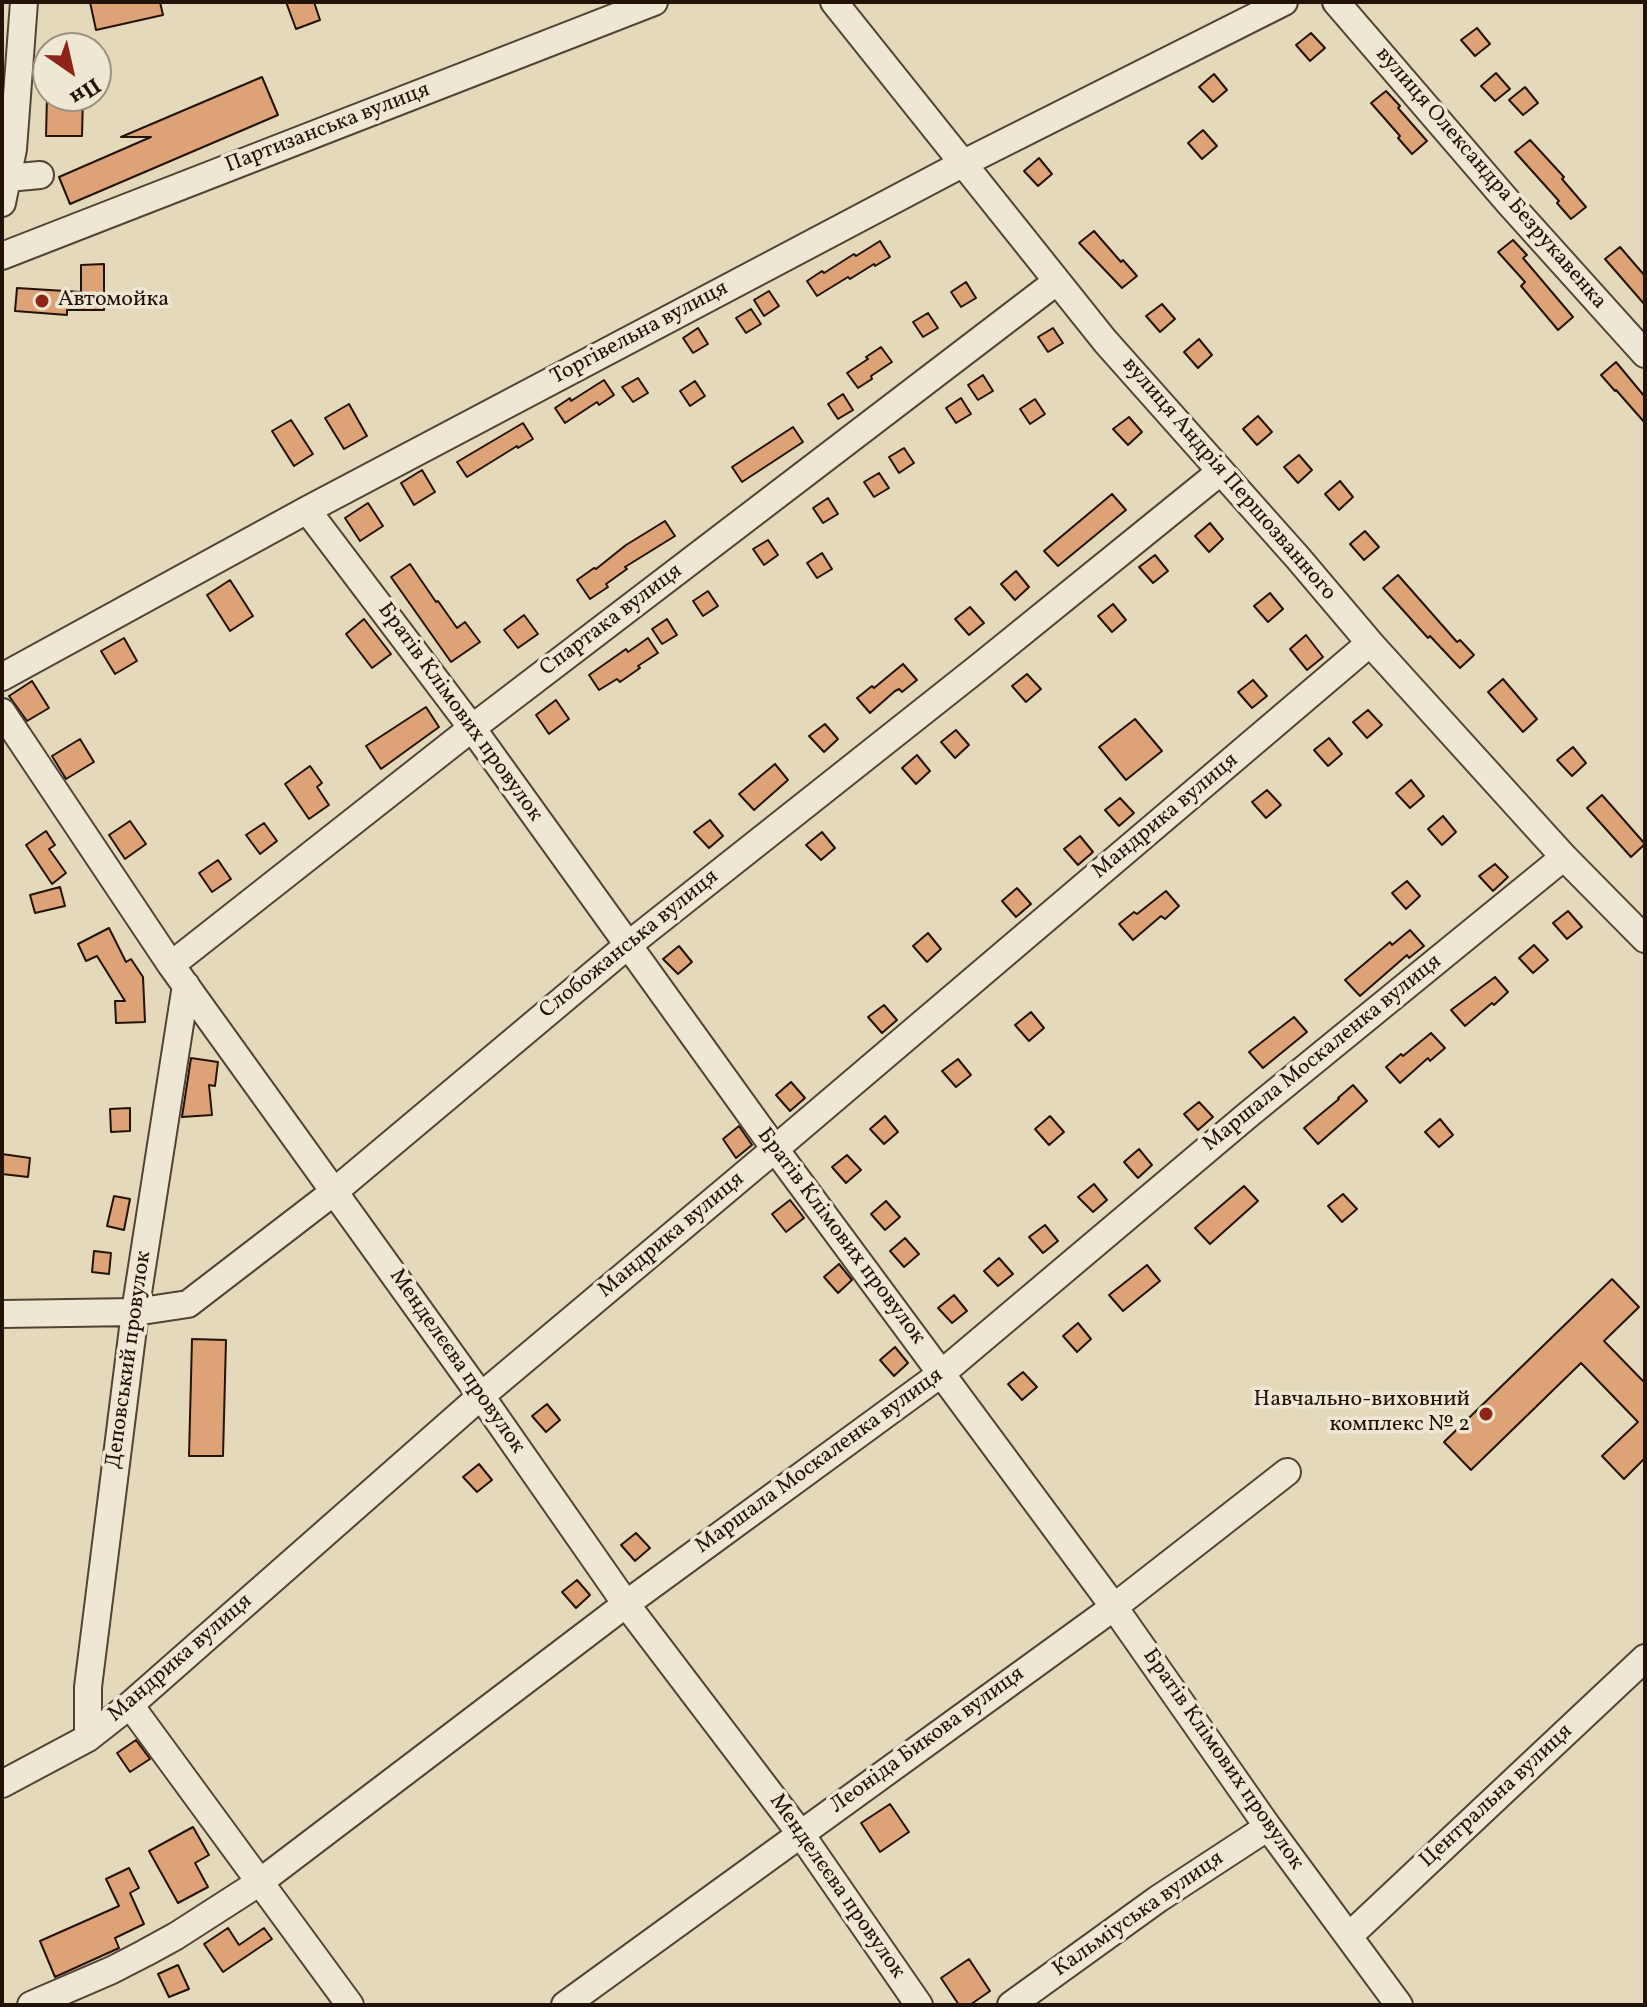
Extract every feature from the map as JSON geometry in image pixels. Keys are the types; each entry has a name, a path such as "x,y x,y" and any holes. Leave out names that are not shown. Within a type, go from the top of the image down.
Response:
{"street":[{"path":"5,191 13,149 24,2"},
{"name":"Партизанська вулиця","path":"2,256 654,2"},
{"name":"вулиця Андрія Першозванного","path":"834,2 1105,341 1370,643 1564,857 1645,939"},
{"name":"Торгівельна вулиця","path":"2,677 307,510 962,164 1284,2"},
{"name":"вулиця Олександра Безрукавенка","path":"1336,2 1509,203 1645,354"},
{"path":"5,191 40,175"},
{"name":"Спартака вулиця","path":"179,975 472,728 1056,282"},
{"name":"Слобожанська вулиця","path":"2,1314 135,1312 188,1304 335,1191 627,946 1220,472"},
{"name":"Братів Клімових провулок","path":"307,510 472,728 775,1149 1114,1607 1268,1827 1399,2005"},
{"name":"Мандрика вулиця","path":"2,1784 88,1738 130,1705 481,1396 1370,643"},
{"name":"Менделєєва провулок","path":"2,712 179,975 626,1604 800,1833 919,2005"},
{"name":"Маршала Москаленка вулиця","path":"31,2005 60,2000 165,1942 260,1882 626,1604 942,1373 1261,1104 1564,857"},
{"name":"Деповський провулок","path":"88,1738 88,1687 179,975"},
{"name":"Леоніда Бикова вулиця","path":"565,2005 1114,1607 1287,1472"},
{"name":"Центральна вулиця","path":"1349,1936 1645,1658"},
{"path":"130,1705 350,2005"},
{"name":"Кальміуська вулиця","path":"1011,2005 1158,1899 1268,1827"}],"building":[{"path":"90,2 160,2 163,15 96,30"},
{"path":"286,2 314,2 320,20 296,29"},
{"path":"1477,28 1490,44 1475,56 1461,40"},
{"path":"1311,33 1325,48 1310,61 1296,45"},
{"path":"1496,73 1510,89 1495,101 1481,86"},
{"path":"1214,74 1227,90 1213,102 1199,87"},
{"path":"262,77 278,115 70,204 59,177 151,137 121,137"},
{"path":"1525,87 1538,103 1523,115 1509,100"},
{"path":"1386,91 1427,141 1412,154 1371,103"},
{"path":"47,112 83,112 82,136 46,136"},
{"path":"1203,130 1217,146 1202,159 1188,143"},
{"path":"1530,140 1586,207 1571,219 1515,152"},
{"path":"1039,158 1052,174 1038,186 1024,171"},
{"path":"1094,231 1137,276 1122,288 1079,243"},
{"path":"1513,240 1527,255 1523,258 1573,317 1558,330 1521,286 1525,282 1498,252"},
{"path":"880,241 890,257 817,296 807,281"},
{"path":"1620,247 1645,276 1645,305 1605,259"},
{"path":"104,264 104,310 67,310 67,315 15,311 17,288 81,292 81,265"},
{"path":"966,282 976,298 961,307 951,292"},
{"path":"769,291 779,306 764,316 754,300"},
{"path":"1162,304 1175,319 1160,332 1146,316"},
{"path":"751,309 761,324 746,333 736,318"},
{"path":"928,313 938,328 923,337 913,322"},
{"path":"698,328 708,344 693,353 683,338"},
{"path":"1053,328 1063,343 1048,352 1038,337"},
{"path":"1199,339 1212,355 1198,368 1184,352"},
{"path":"881,347 892,362 858,388 847,373"},
{"path":"1616,362 1645,397 1645,423 1601,375"},
{"path":"983,375 993,391 978,400 968,385"},
{"path":"638,378 648,393 633,402 622,387"},
{"path":"604,380 614,395 565,423 555,408"},
{"path":"695,381 705,396 690,406 680,391"},
{"path":"843,394 853,410 838,419 828,404"},
{"path":"961,398 971,414 956,423 946,408"},
{"path":"1035,399 1045,414 1030,424 1020,409"},
{"path":"349,404 367,436 344,449 325,418"},
{"path":"1258,416 1272,432 1257,445 1243,429"},
{"path":"1129,417 1142,432 1128,445 1113,429"},
{"path":"291,420 313,454 294,466 272,431"},
{"path":"523,423 533,439 467,477 457,462"},
{"path":"793,427 803,442 742,482 732,467"},
{"path":"904,448 914,463 899,473 889,457"},
{"path":"1299,455 1312,470 1298,483 1284,467"},
{"path":"422,470 435,492 414,505 401,483"},
{"path":"879,473 889,488 874,497 864,482"},
{"path":"1340,481 1353,497 1339,510 1325,494"},
{"path":"1112,494 1126,510 1058,566 1044,551"},
{"path":"828,498 838,514 823,523 813,508"},
{"path":"368,503 383,526 360,541 345,518"},
{"path":"665,521 675,536 625,567 627,569 606,584 608,587 590,599 577,580"},
{"path":"1210,523 1223,539 1209,552 1195,536"},
{"path":"1365,531 1379,547 1364,560 1350,544"},
{"path":"768,540 778,555 764,565 753,549"},
{"path":"822,553 832,569 817,578 807,563"},
{"path":"1155,555 1168,571 1153,583 1139,567"},
{"path":"410,564 457,628 465,622 480,642 451,662 391,577"},
{"path":"1016,571 1029,587 1015,600 1001,584"},
{"path":"1398,575 1457,642 1460,640 1474,655 1460,668 1383,588"},
{"path":"230,580 253,616 230,631 207,595"},
{"path":"708,591 718,606 703,616 693,601"},
{"path":"1270,593 1283,609 1268,622 1254,606"},
{"path":"1113,604 1126,620 1112,632 1098,616"},
{"path":"970,607 984,623 969,635 955,619"},
{"path":"524,615 538,634 518,648 504,630"},
{"path":"364,619 391,654 372,668 346,634"},
{"path":"667,619 677,635 662,644 652,629"},
{"path":"1306,635 1323,657 1307,670 1290,649"},
{"path":"124,638 137,661 115,674 101,651"},
{"path":"648,638 658,653 620,682 617,679 599,690 589,675"},
{"path":"903,664 917,680 902,692 899,689 895,691 870,713 857,698"},
{"path":"1027,674 1041,689 1026,702 1012,686"},
{"path":"1503,679 1537,719 1523,732 1488,692"},
{"path":"1253,680 1267,696 1252,708 1238,692"},
{"path":"32,681 49,708 27,721 9,696"},
{"path":"556,700 569,719 549,734 536,715"},
{"path":"426,707 439,727 381,769 366,746"},
{"path":"1368,710 1382,725 1367,738 1353,722"},
{"path":"1135,719 1162,751 1126,780 1099,747"},
{"path":"825,724 838,739 824,752 809,736"},
{"path":"956,730 969,745 955,758 941,742"},
{"path":"1329,738 1342,754 1328,766 1314,750"},
{"path":"80,739 94,762 66,779 52,756"},
{"path":"1573,747 1586,763 1572,776 1557,760"},
{"path":"917,755 930,771 916,784 902,768"},
{"path":"775,764 788,780 754,810 739,794"},
{"path":"310,766 322,783 317,787 329,805 309,819 285,784"},
{"path":"1411,780 1424,796 1410,808 1396,793"},
{"path":"1267,790 1281,805 1266,818 1252,802"},
{"path":"1602,795 1645,844 1631,857 1587,808"},
{"path":"1120,798 1134,813 1119,826 1105,810"},
{"path":"1443,816 1456,832 1442,845 1428,829"},
{"path":"710,820 723,836 709,848 694,832"},
{"path":"130,821 146,844 125,859 109,835"},
{"path":"264,823 277,841 260,854 246,835"},
{"path":"46,831 55,845 49,849 66,873 52,884 26,845"},
{"path":"822,832 835,848 821,860 806,845"},
{"path":"1080,836 1093,852 1078,865 1064,849"},
{"path":"218,860 231,879 212,892 199,873"},
{"path":"1495,864 1508,877 1493,891 1479,876"},
{"path":"1407,881 1420,896 1406,909 1392,893"},
{"path":"60,887 65,906 35,913 30,895"},
{"path":"1017,888 1031,904 1016,917 1002,901"},
{"path":"1166,891 1179,906 1165,919 1161,916 1133,940 1119,924"},
{"path":"1568,911 1582,927 1567,939 1553,923"},
{"path":"109,928 126,962 131,959 143,977 145,1022 116,1023 115,1001 125,1001 97,956 86,961 78,944"},
{"path":"1410,930 1424,946 1409,958 1407,955 1360,996 1345,980 1390,942 1392,945"},
{"path":"928,933 941,949 927,962 913,946"},
{"path":"1534,945 1548,960 1533,973 1519,958"},
{"path":"679,946 692,962 678,974 663,959"},
{"path":"1495,977 1508,992 1465,1026 1451,1010"},
{"path":"884,1005 897,1020 882,1033 868,1017"},
{"path":"1031,1012 1044,1028 1029,1041 1015,1025"},
{"path":"1294,1017 1307,1032 1263,1068 1249,1052"},
{"path":"1431,1033 1445,1048 1430,1061 1428,1058 1400,1083 1386,1067"},
{"path":"191,1058 218,1062 215,1086 209,1085 212,1115 182,1117"},
{"path":"958,1059 971,1075 956,1087 942,1071"},
{"path":"791,1082 805,1098 790,1111 776,1095"},
{"path":"1353,1085 1367,1101 1318,1144 1304,1128"},
{"path":"1199,1102 1213,1117 1198,1130 1184,1114"},
{"path":"130,1108 130,1131 111,1132 110,1109"},
{"path":"885,1116 898,1132 884,1144 870,1129"},
{"path":"1050,1116 1064,1132 1049,1145 1035,1129"},
{"path":"1440,1119 1453,1135 1439,1147 1425,1132"},
{"path":"739,1126 752,1145 736,1158 723,1139"},
{"path":"1139,1149 1152,1165 1138,1178 1124,1162"},
{"path":"2,1154 30,1158 28,1177 2,1174"},
{"path":"847,1155 861,1170 846,1183 832,1167"},
{"path":"1094,1184 1107,1200 1093,1212 1078,1197"},
{"path":"1244,1186 1258,1201 1210,1244 1195,1228"},
{"path":"1343,1194 1357,1209 1342,1222 1328,1206"},
{"path":"114,1196 130,1199 124,1230 107,1226"},
{"path":"790,1200 804,1218 786,1232 772,1214"},
{"path":"886,1201 900,1217 885,1230 871,1214"},
{"path":"1045,1225 1058,1241 1043,1253 1029,1237"},
{"path":"905,1238 919,1254 904,1267 890,1251"},
{"path":"94,1251 111,1253 109,1274 92,1272"},
{"path":"999,1258 1013,1274 998,1286 984,1271"},
{"path":"839,1264 852,1280 838,1293 824,1277"},
{"path":"1147,1265 1160,1281 1123,1311 1109,1295"},
{"path":"1612,1279 1639,1307 1604,1341 1645,1383 1645,1458 1624,1479 1602,1456 1638,1422 1581,1363 1471,1470 1444,1442"},
{"path":"954,1295 967,1311 952,1323 938,1308"},
{"path":"1078,1323 1091,1339 1077,1352 1063,1336"},
{"path":"192,1339 226,1340 223,1456 189,1456"},
{"path":"895,1347 908,1363 894,1376 880,1360"},
{"path":"1023,1372 1037,1387 1022,1400 1008,1384"},
{"path":"547,1404 560,1420 546,1432 532,1416"},
{"path":"479,1464 492,1480 477,1492 463,1477"},
{"path":"636,1533 650,1548 635,1561 621,1545"},
{"path":"577,1580 590,1595 576,1608 562,1592"},
{"path":"136,1740 150,1759 130,1772 117,1753"},
{"path":"890,1804 909,1832 880,1852 861,1823"},
{"path":"193,1827 209,1855 195,1863 208,1887 178,1903 149,1851"},
{"path":"129,1868 139,1888 130,1893 144,1924 115,1938 119,1948 55,1977 40,1941 119,1906 106,1879"},
{"path":"228,1928 239,1945 264,1928 272,1939 223,1972 204,1944"},
{"path":"969,1959 990,1991 970,2005 959,2005 941,1978"},
{"path":"178,1965 189,1989 169,1997 158,1974"}],"place":[{"name":"Автомойка","path":"42,301"},
{"name":"Навчально-виховний комплекс № 2","path":"1486,1414"}]}
